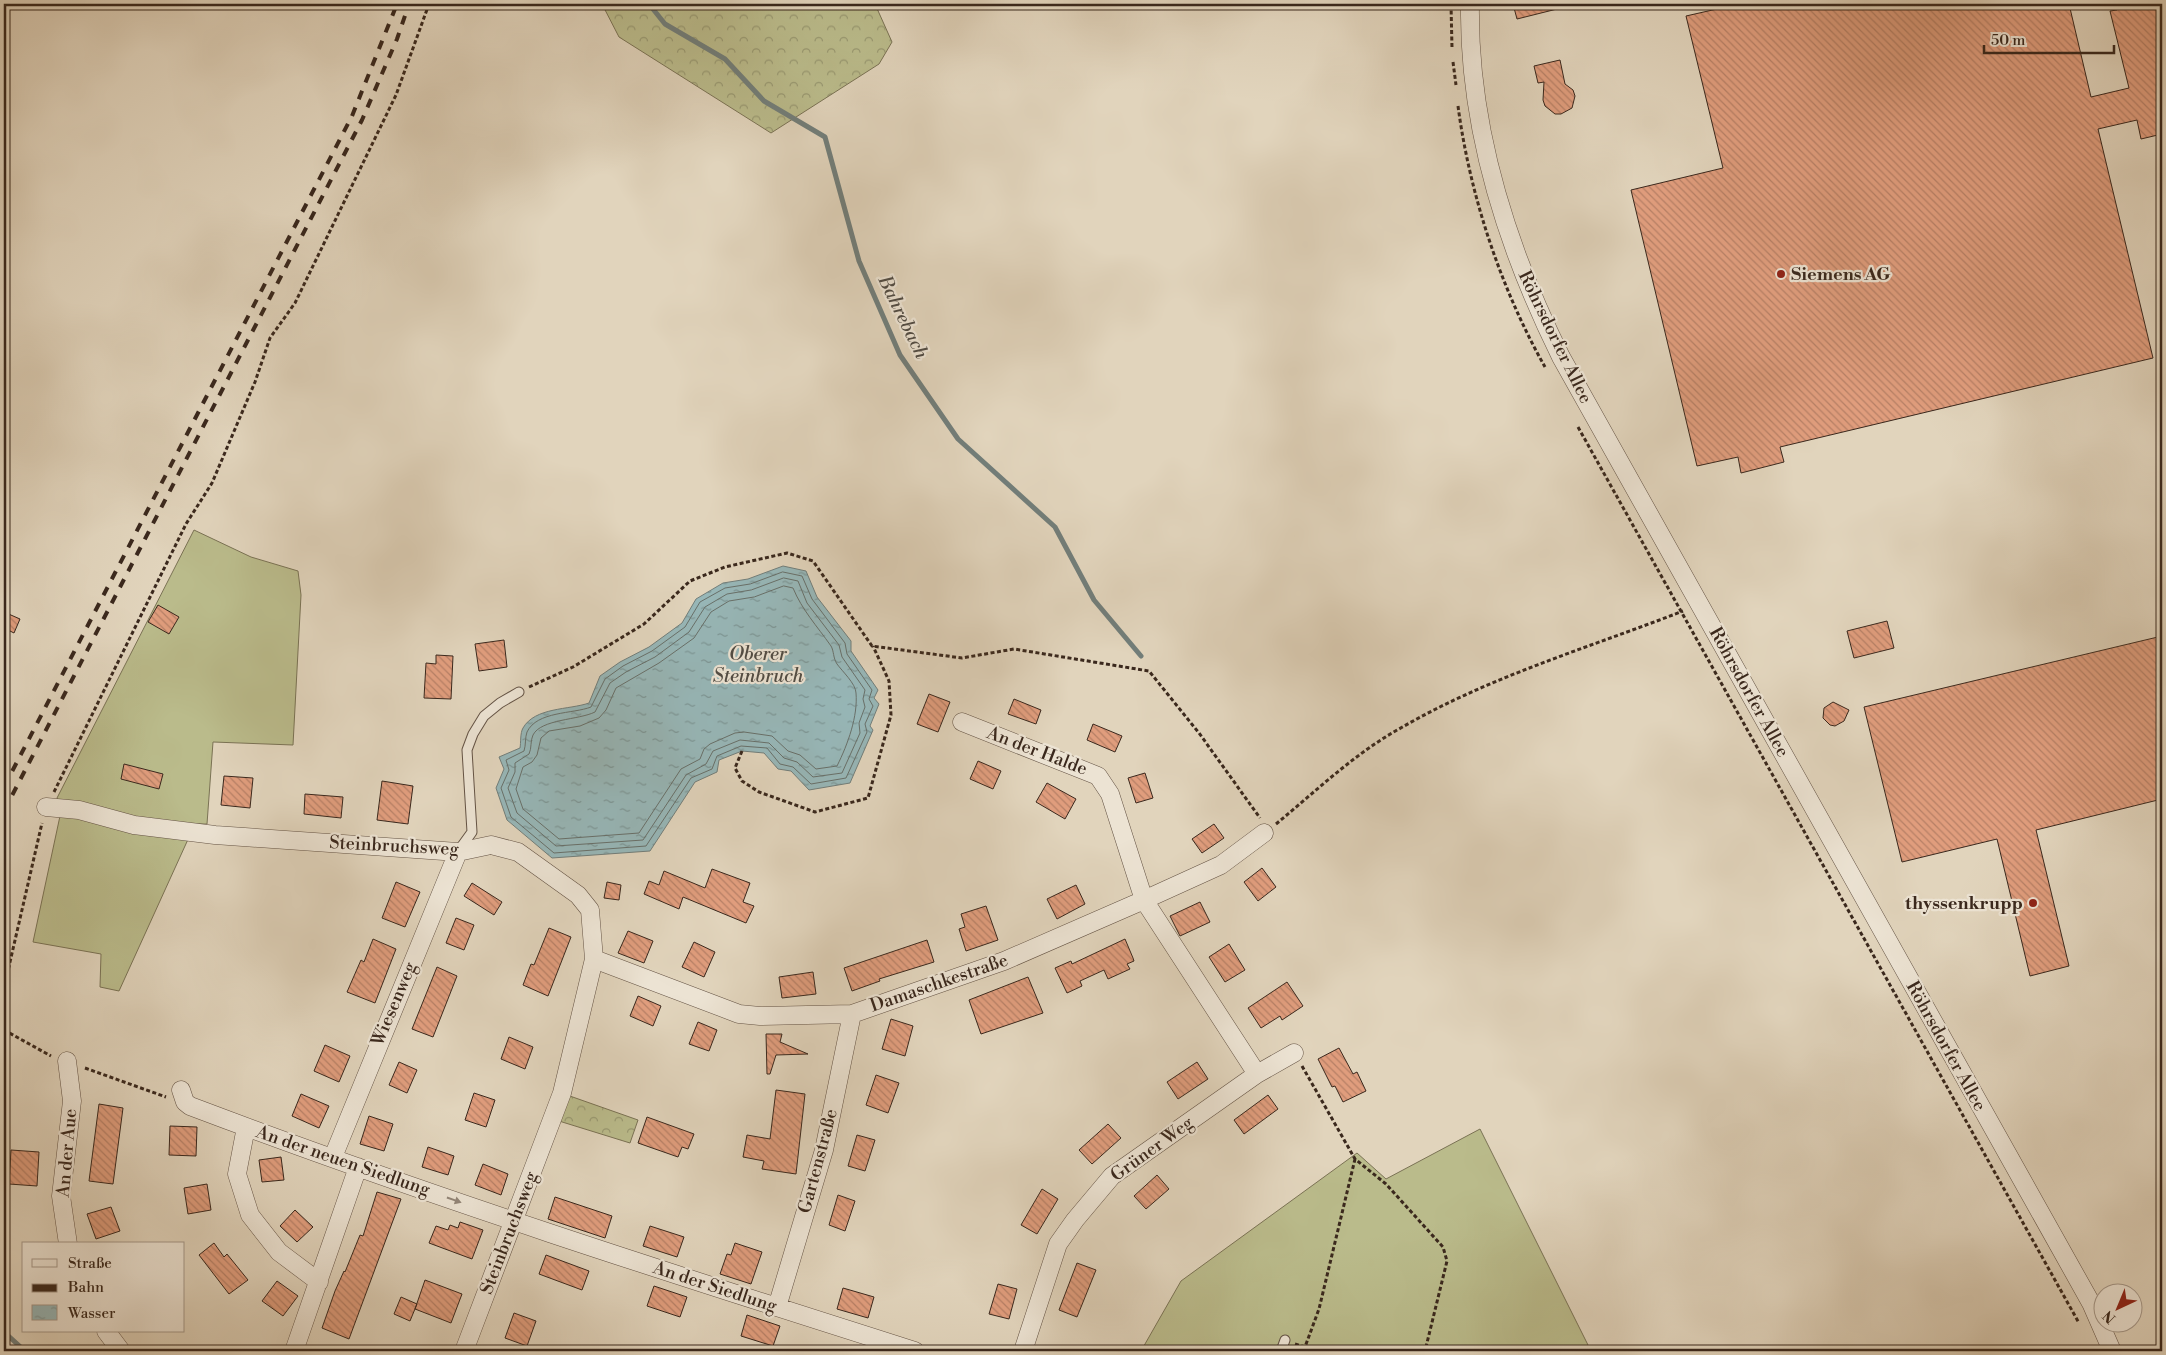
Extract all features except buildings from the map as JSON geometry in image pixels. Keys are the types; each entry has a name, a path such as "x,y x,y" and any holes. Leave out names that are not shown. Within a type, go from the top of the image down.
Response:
{"street":[{"name":"Röhrsdorfer Allee","path":"1470,4 1473,64 1488,159 1511,242 1528,286 1561,357 2090,1303 2112,1351"},
{"name":"An der Halde","path":"962,722 1098,776 1110,794 1144,900"},
{"name":"Steinbruchsweg","path":"46,807 79,810 134,825 214,835 458,852 491,845 518,852 578,895 590,910 594,959 562,1093 464,1351"},
{"name":"Damaschkestraße","path":"594,959 739,1014 760,1016 852,1014 1004,961 1144,900 1221,865 1267,831"},
{"name":"Wiesenweg","path":"333,1157 458,852"},
{"path":"1144,900 1257,1074"},
{"name":"Gartenstraße","path":"777,1307 824,1150 852,1014"},
{"name":"Grüner Weg","path":"1023,1351 1058,1244 1075,1220 1112,1176 1257,1074 1294,1053"},
{"name":"An der Aue","path":"67,1061 72,1101 61,1196 68,1242"},
{"name":"An der neuen Siedlung","path":"183,1096 246,1127 514,1220"},
{"path":"246,1127 237,1174 250,1215 280,1252 319,1282"},
{"path":"294,1351 358,1167"},
{"name":"An der Siedlung","path":"514,1220 916,1351"},
{"path":"107,1332 121,1351"}],"lane":[{"path":"458,852 472,832 467,750 473,734 484,716 500,703 519,692"},
{"path":"1281,1351 1285,1340"}],"path":[{"path":"4,988 46,807 186,524 212,483 256,382 270,338 294,302 396,95 429,4"},
{"path":"519,692 573,667 644,624 690,581 725,567 787,553 813,561 872,646 889,681 891,715 868,798 815,812 759,792 742,780 735,768 742,751"},
{"path":"872,646 962,658 1014,649 1149,671 1193,726 1267,831 1367,750 1398,729 1462,697 1519,672 1700,605"},
{"path":"4,1030 19,1037 46,1055 183,1096"},
{"path":"1294,1053 1355,1159 1386,1184 1443,1248 1447,1261 1425,1351"},
{"path":"1285,1340 1305,1348 1319,1309 1355,1159"}],"green space":[{"path":"602,4 875,4 892,42 879,64 771,133 619,37"},
{"path":"194,530 251,557 298,571 301,595 293,745 213,742 207,824 195,824 119,991 100,987 101,954 33,942 60,816 57,798"},
{"path":"567,1095 638,1120 630,1143 559,1121"},
{"path":"1480,1129 1591,1351 1141,1351 1181,1281 1357,1153 1386,1179"}],"water":[{"name":"Oberer Steinbruch","path":"783,566 806,571 817,597 851,641 851,651 878,690 874,698 879,704 870,726 873,730 850,783 809,790 791,771 778,769 764,753 742,751 719,760 717,772 695,782 650,851 552,858 507,820 496,788 504,769 499,757 520,748 522,730 528,721 553,710 589,703 600,676 620,662 649,647 682,623 696,599 723,583 748,579"}],"waterway":[{"name":"Bahrebach","path":"649,4 665,24 725,59 764,101 825,137 859,261 900,355 958,439 1055,527 1094,600 1141,656"},
{"path":"4,1332 25,1351"}],"railway":[{"path":"4,787 352,116 397,4"},
{"path":"4,811 362,120 397,39 409,4"}],"place":[{"name":"Siemens AG","path":"1781,274"},
{"name":"thyssenkrupp","path":"2033,903"}]}
